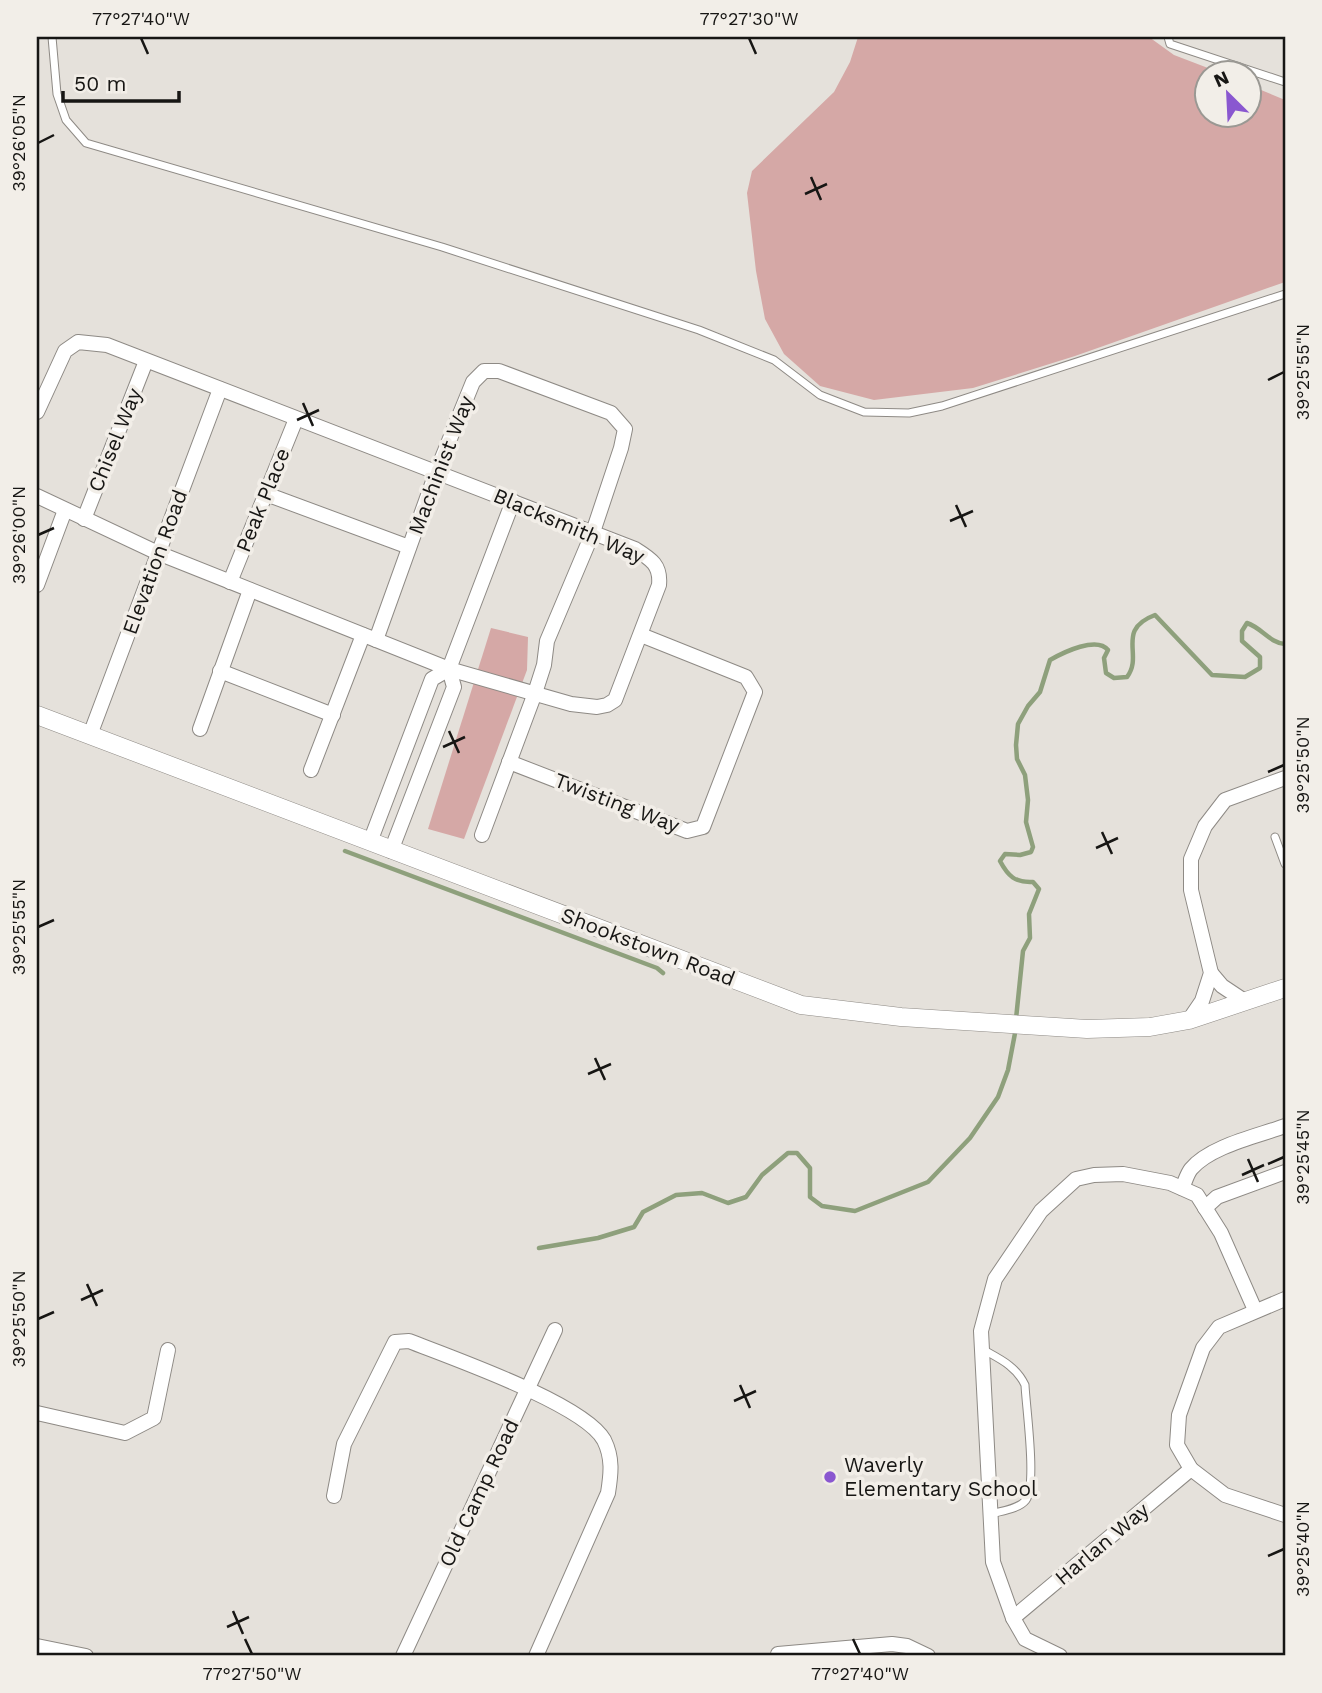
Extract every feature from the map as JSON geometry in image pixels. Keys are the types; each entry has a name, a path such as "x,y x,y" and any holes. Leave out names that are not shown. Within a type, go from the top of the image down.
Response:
{"street":[{"name":"Blacksmith Way","path":"37,496 158,553 449,669 571,704 597,707 614,700 659,585 657,565 635,549 107,345 78,342 65,351 38,406"},
{"name":"Chisel Way","path":"84,519 146,362"},
{"name":"Machinist Way","path":"311,770 333,715 410,547 436,473 473,382 484,371 499,371 611,413 625,429 621,448 593,532 547,642 544,665 535,693 482,835"},
{"name":"Elevation Road","path":"90,735 220,389"},
{"name":"Peak Place","path":"230,582 296,419"},
{"path":"266,494 410,547"},
{"path":"391,851 454,687 449,669 513,502"},
{"path":"38,579 65,510"},
{"path":"200,729 250,590"},
{"name":"Twisting Way","path":"509,762 687,831 703,827 755,692 746,677 640,635"},
{"path":"370,842 432,678 449,669"},
{"path":"220,671 333,715"},
{"name":"Shookstown Road","path":"37,715 801,1005 901,1017 1087,1029 1150,1027 1189,1020 1285,988"},
{"path":"1246,1002 1222,986 1211,972 1191,890 1191,859 1205,825 1224,800 1285,778"},
{"path":"1189,1020 1202,1001 1211,972"},
{"path":"1182,1188 1190,1170 1202,1159 1285,1126"},
{"path":"1205,1208 1217,1197 1285,1172"},
{"path":"1060,1656 1025,1639 1013,1618 993,1562 981,1331 995,1279 1041,1211 1076,1179 1123,1174 1170,1183 1197,1195 1222,1233 1255,1310"},
{"path":"1285,1299 1219,1327 1203,1348 1179,1415 1177,1445 1191,1469 1225,1495 1285,1515"},
{"name":"Old Camp Road","path":"403,1656 555,1330"},
{"path":"334,1496 344,1444 395,1342 410,1341 526,1389 590,1423 603,1439 610,1456 608,1493 536,1656"},
{"path":"37,1413 125,1433 154,1418 168,1350"},
{"name":"Harlan Way","path":"1013,1618 1191,1469"},
{"path":"774,1655 892,1644 907,1646 928,1656"},
{"path":"37,1646 86,1656"}],"lane":[{"path":"52,37 57,94 66,120 86,143 442,247 699,330 774,360 820,395 864,412 909,413 942,406 1285,294"},
{"path":"1168,37 1170,44 1285,82"},
{"path":"1275,837 1285,864"},
{"path":"982,1349 1011,1365 1025,1385 1031,1484 1026,1500 1017,1507 990,1514"}],"shaded area":[{"path":"858,37 1149,37 1174,55 1192,62 1192,130 1262,130 1262,90 1285,100 1285,282 1075,356 973,388 874,400 820,386 784,354 765,319 756,271 747,193 752,171 834,92 850,62"},
{"path":"491,628 528,637 527,670 464,839 428,829"}],"waterway":[{"path":"1016,1019 1023,951 1030,938 1029,914 1039,889 1033,882 1013,878 1000,861 1005,854 1020,855 1031,852 1033,847 1026,822 1028,800 1025,775 1017,759 1016,745 1018,724 1040,692 1050,660 1080,647 1103,646 1108,650 1104,658 1106,673 1114,678 1127,677 1133,660 1132,643 1136,628 1155,615 1212,675 1245,677 1260,668 1260,657 1242,641 1242,631 1247,623 1275,641 1285,644"},
{"path":"345,851 657,968 663,973"},
{"path":"539,1248 598,1238 634,1227 643,1212 676,1195 702,1193 728,1203 746,1197 762,1175 788,1153 797,1153 810,1168 810,1197 822,1206 855,1211 928,1182 970,1138 998,1097 1008,1070 1016,1028"}],"place":[{"name":"Waverly Elementary School","path":"830,1477"}]}
